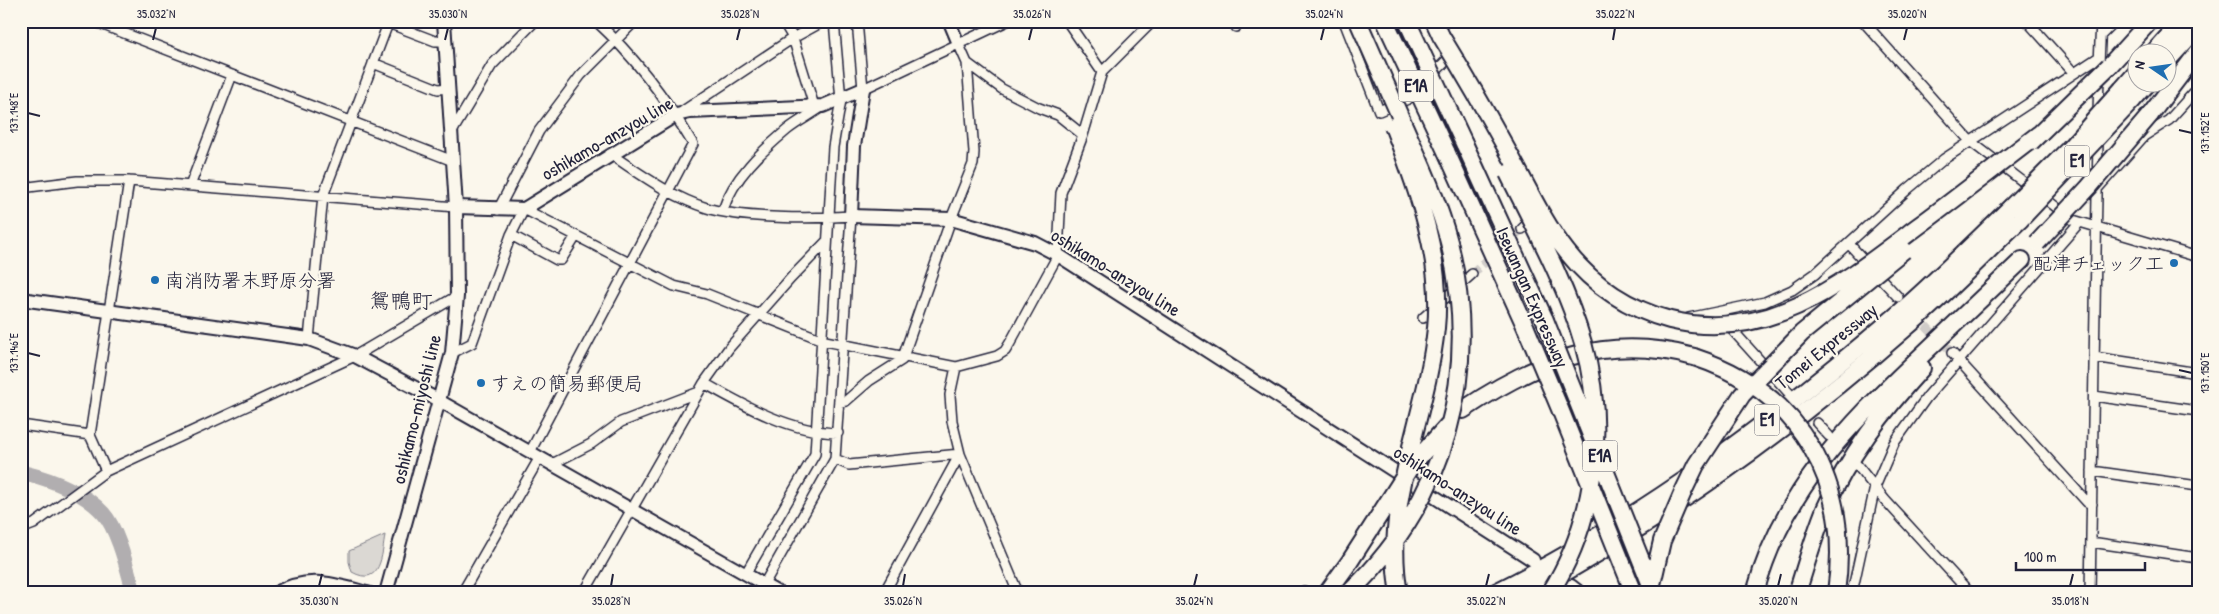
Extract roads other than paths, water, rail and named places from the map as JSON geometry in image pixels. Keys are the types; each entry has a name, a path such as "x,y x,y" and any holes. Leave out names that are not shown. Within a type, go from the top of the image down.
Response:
{"highway":[{"path":"1354,21 1418,193 1437,276 1436,328 1431,363 1407,460 1398,506 1395,556 1399,593"},
{"path":"1349,593 1384,558 1403,532 1432,478 1452,417 1460,352 1457,280 1449,241 1430,185 1358,21"},
{"name":"Isewangan Expressway","path":"1386,21 1526,328 1634,593"},
{"name":"Isewangan Expressway","path":"1407,21 1546,320 1654,593"},
{"path":"1650,593 1662,541 1683,492 1696,465 1742,395 1802,333 1989,180 2039,134 2104,62 2150,21"},
{"path":"2163,42 2182,21"},
{"path":"1439,26 1549,226 1566,252 1598,284 1618,298 1644,312 1681,322 1708,326 1736,325 1782,313 1814,299 1865,267 2039,134"},
{"path":"1439,26 1571,308 1584,345 1591,379 1595,413 1595,444 1588,503 1567,561 1550,593"},
{"path":"2176,51 2198,27"},
{"path":"1797,593 1826,508 1838,482 1871,430 1892,402 2089,187 2150,114 2198,52"},
{"name":"Tomei Expressway","path":"1528,593 1629,536 1758,448 1832,391 1910,325 2127,95 2132,92"},
{"name":"Tomei Expressway","path":"1494,593 1554,561 1622,520 1748,435 1821,378 2016,213"},
{"path":"1755,593 1760,574 1779,528 1804,485 1822,459 1868,406 2022,260"},
{"path":"1327,593 1411,466 1463,410 1508,381 1534,368 1570,355 1622,349 1654,350 1694,357 1737,376 1761,391 1776,402 1799,427 1814,450 1827,476 1836,508 1839,539 1836,593"}],"main road":[{"name":"oshikamo-miyoshi line","path":"386,593 452,353 457,296 456,208 444,21"},
{"name":"oshikamo-anzyou line","path":"524,209 610,154 676,116 690,112 818,106 843,99 860,90"},
{"path":"849,216 860,90"},
{"path":"456,208 524,209"},
{"name":"oshikamo-anzyou line","path":"849,216 951,219 1035,243 1058,255 1532,560"},
{"path":"21,299 309,339 355,356 440,401"}],"street":[{"path":"93,21 453,161"},
{"path":"452,132 492,65 535,21"},
{"path":"462,593 535,455 630,262 693,144 676,116 616,40 596,21"},
{"path":"498,210 539,131 581,75 635,21"},
{"path":"723,210 727,198 738,179 788,130 818,106 794,38 783,21"},
{"path":"676,116 794,38 824,21"},
{"path":"747,574 815,454 818,433 832,147 843,99 834,21"},
{"path":"857,21 860,90 1007,21"},
{"path":"840,402 846,401 869,381 902,360 951,219 973,164 974,152 967,63 949,21"},
{"path":"1067,21 1102,72"},
{"path":"452,353 472,343 510,235 524,209 674,286 707,294 823,341 956,367 997,356 1005,351 1058,255 1061,193 1083,135 1102,72 1153,21"},
{"path":"1344,21 1380,111 1408,99 1456,51"},
{"path":"1863,21 1970,141 2078,224 2198,257"},
{"path":"2026,21 2073,72"},
{"path":"2090,593 2097,189 2104,62 2101,21"},
{"path":"2101,35 2115,21"},
{"path":"309,339 323,196 388,22 435,41 445,41"},
{"path":"1439,26 1456,51 1538,213 1580,272 1612,299 1636,313 1667,321 1765,302 1792,290 1815,274 1908,188 1970,141 2073,72 2104,62"},
{"path":"373,63 438,89 449,88"},
{"path":"967,63 1002,89 1039,108 1058,114 1083,135"},
{"path":"190,186 232,75"},
{"path":"2097,189 2144,136 2169,120 2198,88"},
{"path":"610,154 669,192 708,208 758,215 849,216 841,345 840,402 835,458 762,587"},
{"path":"21,188 77,181 129,181 456,208"},
{"path":"106,471 90,435 129,181"},
{"path":"1522,229 1538,213"},
{"path":"1852,593 1875,487 1886,458 1904,428 1927,397 2078,224"},
{"path":"510,235 557,260 562,260 576,236"},
{"path":"584,593 704,383 729,348 791,278 826,242"},
{"path":"1849,244 1898,297"},
{"path":"1423,318 1472,274"},
{"path":"21,529 34,524 106,471 355,356 457,296"},
{"path":"1716,312 1789,392"},
{"path":"1952,354 2087,502 2092,504"},
{"path":"2094,357 2198,372"},
{"path":"956,367 950,395 952,421 960,454 1018,593"},
{"path":"704,383 754,411 818,433 838,433"},
{"path":"552,464 590,444 621,422 699,392"},
{"path":"2094,396 2198,411"},
{"path":"440,401 747,574 762,587 780,593"},
{"path":"1817,423 1829,436"},
{"path":"21,425 90,435"},
{"path":"835,458 849,465 960,454"},
{"path":"884,593 960,454"},
{"path":"1857,465 1970,593"},
{"path":"2092,471 2198,486"},
{"path":"2091,542 2198,558"},
{"path":"275,593 307,581 322,581 370,593"}],"waterway":[{"path":"21,472 43,478 76,492 103,513 118,540 134,593"}],"tunnel":[{"path":"1472,274 1522,229"},
{"path":"1916,316 1952,353"}],"place":[{"name":"配津チェック工","path":"2174,263"},
{"name":"南消防署末野原分署","path":"155,280"},
{"name":"すえの簡易郵便局","path":"481,383"}],"district":[{"name":"鴛鴨町","path":"401,301"}]}
